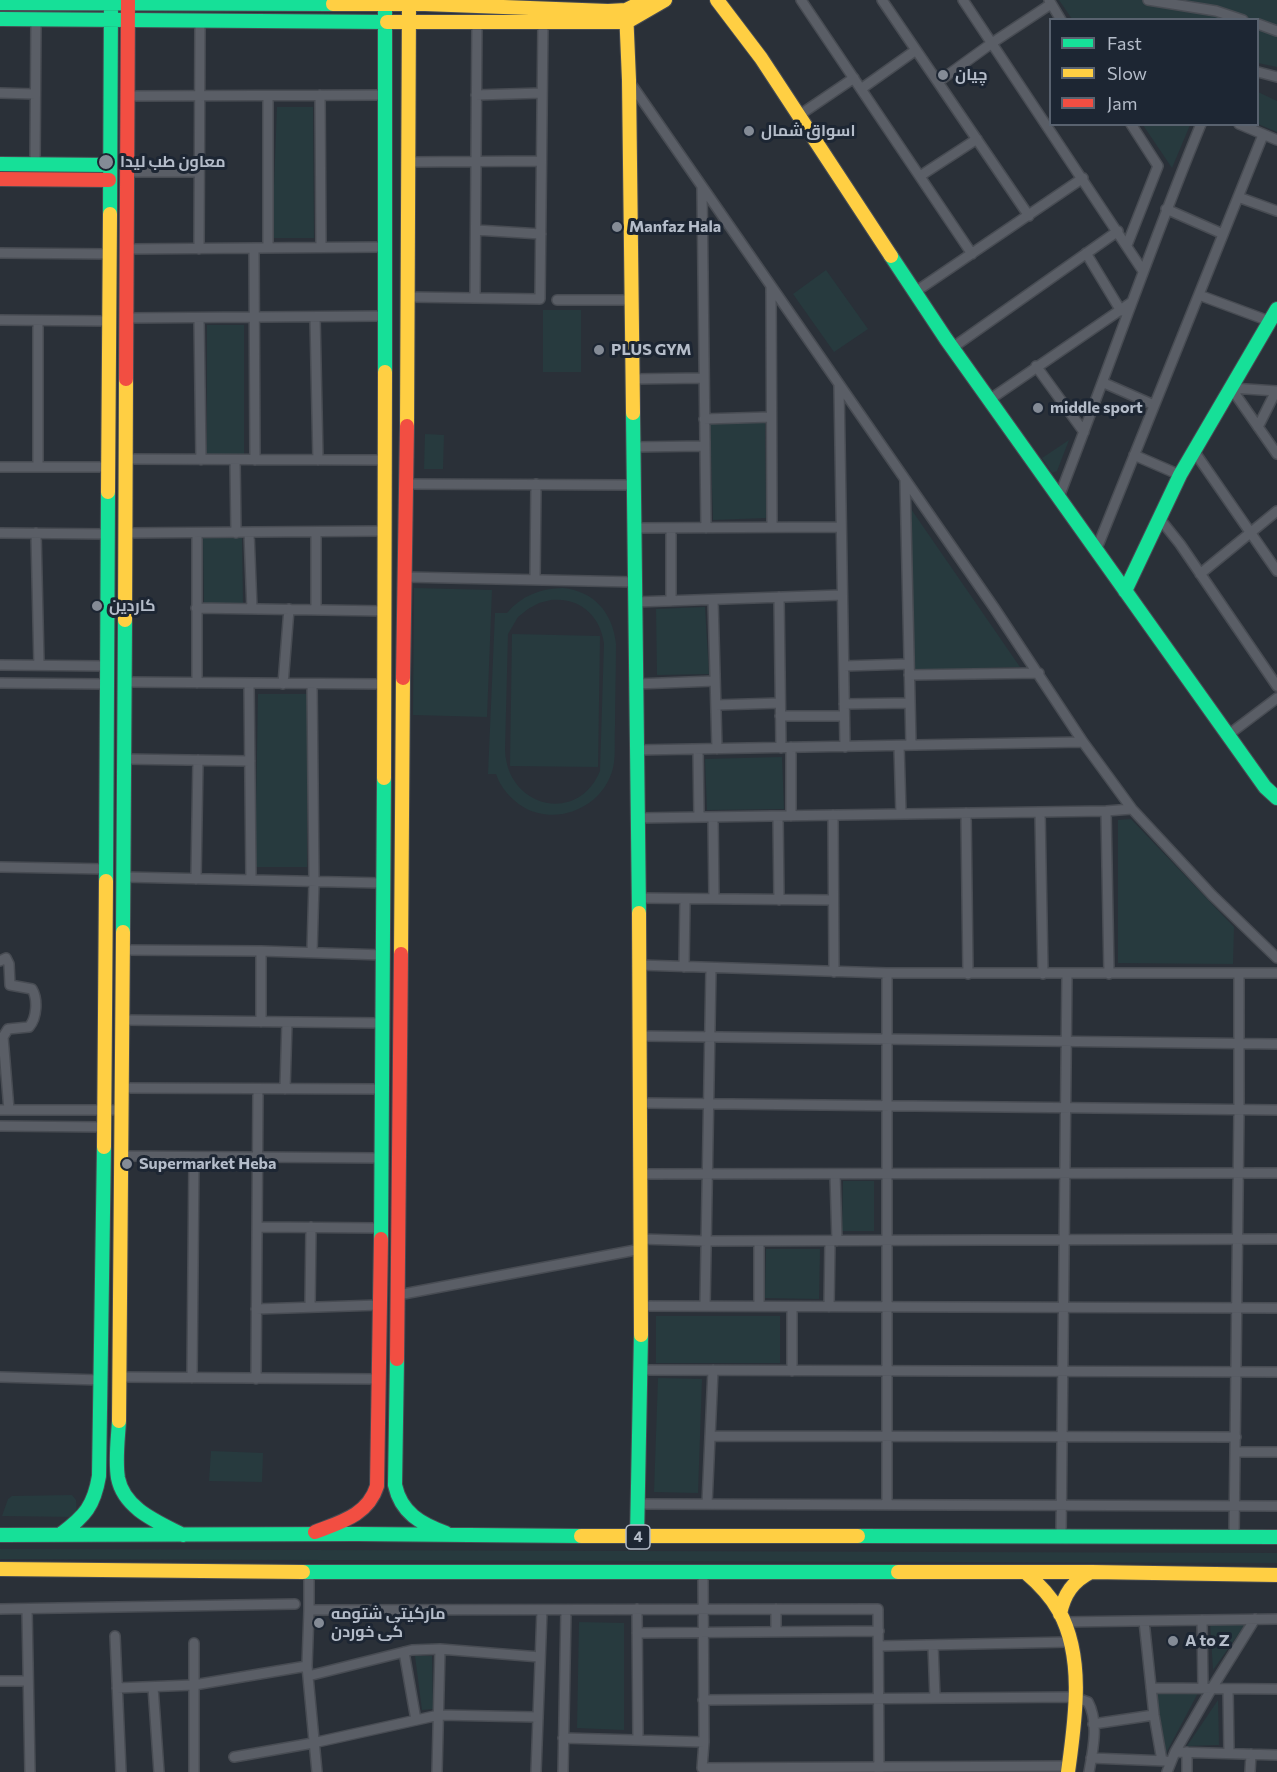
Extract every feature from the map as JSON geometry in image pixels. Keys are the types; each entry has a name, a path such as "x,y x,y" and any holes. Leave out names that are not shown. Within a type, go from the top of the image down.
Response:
{"main road":[{"path":"626,16 646,0"},
{"path":"0,20 543,22 626,16 665,0"},
{"path":"717,0 761,58 952,348 1265,787 1277,798"},
{"path":"0,3 39,1 549,4 608,11 626,16"},
{"path":"62,1534 87,1514 95,1495 99,1476 105,1128 111,2"},
{"path":"128,2 126,682 118,1476 121,1489 139,1510 183,1534"},
{"path":"309,1534 366,1509 372,1502 377,1486 380,1379 382,883 385,738 385,4"},
{"path":"409,4 409,297 395,1485 401,1505 409,1515 457,1536"},
{"path":"626,16 641,1036 642,1370 637,1537"},
{"path":"0,164 110,165"},
{"path":"0,179 109,180"},
{"path":"1125,591 1180,475 1277,309"},
{"path":"110,362 127,362"},
{"path":"386,436 406,436"},
{"path":"385,738 402,739"},
{"path":"382,991 400,991"},
{"path":"381,1196 400,1196"},
{"path":"104,1240 121,1240"},
{"path":"379,1426 397,1426"},
{"name":"4","path":"0,1535 1277,1537"},
{"name":"4","path":"0,1569 309,1572 1092,1572 1277,1575"},
{"path":"1025,1572 1046,1592 1062,1618 1069,1642 1074,1697 1069,1769"},
{"path":"1062,1618 1063,1600 1069,1588 1079,1578 1092,1572"}],"street":[{"path":"801,0 972,254"},
{"path":"882,0 1029,216"},
{"path":"963,0 1143,271"},
{"path":"1148,0 1216,10 1238,18"},
{"path":"938,82 1050,2 1060,18"},
{"path":"35,164 36,20"},
{"path":"475,298 477,21"},
{"path":"199,249 200,22"},
{"path":"409,297 540,299 543,22"},
{"path":"1259,25 1277,30"},
{"path":"861,89 916,50"},
{"path":"1259,72 1277,77"},
{"path":"798,116 854,78"},
{"path":"628,80 1039,673 1083,742 1132,809 1212,895 1277,958"},
{"path":"0,93 35,94"},
{"path":"476,95 542,93"},
{"path":"320,95 321,248"},
{"path":"128,96 384,95"},
{"path":"268,96 268,248"},
{"path":"1127,245 1158,166 1132,126"},
{"path":"1059,497 1104,383 1166,209 1200,126"},
{"path":"1243,126 1277,140"},
{"path":"1096,549 1263,135"},
{"path":"920,176 977,139"},
{"path":"410,162 541,161"},
{"path":"128,172 199,172"},
{"path":"915,292 1083,178"},
{"path":"702,187 706,528"},
{"path":"1238,197 1277,212"},
{"path":"1166,209 1223,234"},
{"path":"476,230 541,234"},
{"path":"952,348 1118,231"},
{"path":"128,249 385,247"},
{"path":"254,249 255,460"},
{"path":"0,253 111,254"},
{"path":"1086,253 1121,310"},
{"path":"771,286 772,526"},
{"path":"1198,295 1269,321"},
{"path":"557,300 631,300"},
{"path":"989,400 1134,300"},
{"path":"127,318 384,316"},
{"path":"315,317 318,460"},
{"path":"200,318 201,460"},
{"path":"0,321 110,321"},
{"path":"38,321 38,467"},
{"path":"1036,366 1084,432"},
{"path":"632,379 703,378"},
{"path":"1104,383 1154,405"},
{"path":"839,385 845,747"},
{"path":"1230,388 1277,391 1258,427"},
{"path":"1230,388 1277,454"},
{"path":"704,419 771,417"},
{"path":"633,447 704,446"},
{"path":"1194,451 1277,571"},
{"path":"1134,455 1180,475"},
{"path":"127,459 385,460"},
{"path":"235,460 236,533"},
{"path":"0,467 109,467"},
{"path":"905,479 911,745"},
{"path":"405,484 633,485"},
{"path":"535,580 536,484"},
{"path":"1200,574 1277,511"},
{"path":"1160,519 1277,686"},
{"path":"634,528 841,527"},
{"path":"671,528 671,601"},
{"path":"126,533 385,531"},
{"path":"0,533 109,534"},
{"path":"36,533 39,665"},
{"path":"197,533 197,683"},
{"path":"249,533 252,609"},
{"path":"316,533 316,610"},
{"path":"404,577 635,582"},
{"path":"635,602 842,595"},
{"path":"778,597 780,717 786,748 791,816"},
{"path":"713,600 717,749"},
{"path":"196,608 385,611"},
{"path":"283,684 289,609"},
{"path":"843,666 909,664"},
{"path":"0,665 107,666"},
{"path":"909,675 1039,673"},
{"path":"636,684 715,681"},
{"path":"126,682 385,684"},
{"path":"0,683 106,684"},
{"path":"249,683 251,880"},
{"path":"312,684 314,882 312,952"},
{"path":"1228,735 1277,698"},
{"path":"716,705 780,703"},
{"path":"844,704 910,703"},
{"path":"780,717 844,716"},
{"path":"637,750 1083,742"},
{"path":"899,746 901,814"},
{"path":"698,749 699,817"},
{"path":"125,759 250,761"},
{"path":"196,879 198,760"},
{"path":"638,818 1132,809"},
{"path":"1106,811 1109,974"},
{"path":"1040,812 1043,974"},
{"path":"966,813 968,974"},
{"path":"832,815 834,972"},
{"path":"778,816 779,900"},
{"path":"713,817 714,899"},
{"path":"0,867 107,869"},
{"path":"124,877 382,883"},
{"path":"639,898 833,900"},
{"path":"684,967 685,899"},
{"path":"123,950 382,955"},
{"path":"261,951 261,1022"},
{"path":"0,961 6,958 9,964 10,985 32,989 36,996 34,1022 29,1027 8,1029 3,1037 5,1110 122,1110"},
{"path":"639,965 887,973 1277,973"},
{"path":"705,1306 711,968"},
{"path":"887,973 887,1505"},
{"path":"1234,1537 1239,973"},
{"path":"1061,1536 1067,974"},
{"path":"123,1020 382,1023"},
{"path":"285,1089 287,1022"},
{"path":"641,1036 1277,1044"},
{"path":"122,1088 381,1089"},
{"path":"256,1379 258,1089"},
{"path":"641,1103 1277,1110"},
{"path":"0,1126 105,1128"},
{"path":"122,1156 381,1158"},
{"path":"192,1378 194,1157"},
{"path":"640,1174 1277,1173"},
{"path":"828,1307 835,1174"},
{"path":"258,1227 380,1228"},
{"path":"310,1307 311,1227"},
{"path":"398,1295 640,1244 706,1241 1277,1239"},
{"path":"759,1241 759,1306"},
{"path":"256,1309 380,1305"},
{"path":"641,1306 1277,1308"},
{"path":"792,1307 792,1371"},
{"path":"642,1370 1277,1372"},
{"path":"707,1504 712,1370"},
{"path":"0,1377 100,1380"},
{"path":"120,1377 380,1379"},
{"path":"710,1436 1236,1437"},
{"path":"1235,1452 1277,1452"},
{"path":"639,1504 1277,1506"},
{"path":"309,1572 308,1671 317,1772"},
{"path":"703,1573 704,1742 702,1770 1069,1769"},
{"path":"0,1610 295,1604"},
{"path":"27,1609 30,1772"},
{"path":"776,1609 776,1632"},
{"path":"309,1610 878,1609 879,1769"},
{"path":"536,1772 542,1610"},
{"path":"563,1772 566,1610"},
{"path":"637,1610 638,1740"},
{"path":"1062,1618 1144,1621 1277,1619"},
{"path":"1091,1758 1166,1761 1175,1752 1207,1688 1255,1619"},
{"path":"1203,1620 1207,1688"},
{"path":"1144,1621 1154,1714 1167,1772"},
{"path":"637,1633 879,1631"},
{"path":"115,1636 121,1772"},
{"path":"879,1646 1069,1642"},
{"path":"194,1643 194,1772"},
{"path":"933,1645 935,1698"},
{"path":"117,1688 194,1685 308,1671 412,1650 440,1649 540,1657"},
{"path":"437,1772 440,1649"},
{"path":"404,1652 416,1720"},
{"path":"0,1682 28,1681"},
{"path":"153,1687 159,1772"},
{"path":"1151,1688 1277,1689"},
{"path":"1228,1689 1229,1753"},
{"path":"703,1700 1074,1697 1088,1702 1092,1710 1089,1772"},
{"path":"1093,1724 1154,1714"},
{"path":"234,1757 439,1716 538,1716"},
{"path":"564,1738 704,1742"},
{"path":"1175,1752 1277,1755"},
{"path":"1187,1752 1187,1772"},
{"path":"1250,1772 1251,1754"}],"green space":[{"path":"1059,0 1277,0 1277,67 1259,63 1259,18 1071,18"},
{"path":"1259,92 1277,101 1277,132 1259,124"},
{"path":"277,107 313,107 314,238 272,238"},
{"path":"1144,126 1190,126 1172,168"},
{"path":"826,270 868,329 834,352 793,294"},
{"path":"543,310 581,310 581,372 543,372"},
{"path":"207,325 244,325 244,454 207,454"},
{"path":"765,422 766,518 713,520 710,423"},
{"path":"425,434 444,435 443,469 424,469"},
{"path":"1069,440 1057,471 1052,473 1042,458"},
{"path":"911,509 1020,667 913,670"},
{"path":"242,537 243,604 204,605 203,538"},
{"path":"414,588 492,590 487,717 413,715"},
{"path":"555,588 574,590 593,599 606,613 611,623 616,644 615,753 609,780 594,799 574,811 550,815 531,811 518,804 507,793 496,774 488,774 495,613 507,613 525,598 539,591","holes":["561,600 579,605 593,616 602,633 604,643 600,771 590,788 576,799 561,803 545,802 530,796 518,785 509,770 505,750 508,634 518,617 528,609 539,603"]},
{"path":"705,607 709,674 657,675 656,609"},
{"path":"512,634 600,636 598,767 510,766"},
{"path":"258,694 307,694 307,867 255,867"},
{"path":"782,757 784,809 707,810 705,759"},
{"path":"1131,819 1234,927 1233,964 1118,963 1118,820"},
{"path":"843,1181 874,1181 874,1231 842,1231"},
{"path":"766,1249 820,1249 819,1299 765,1298"},
{"path":"656,1316 780,1316 780,1363 656,1363"},
{"path":"658,1378 702,1379 698,1493 654,1492"},
{"path":"211,1451 263,1453 262,1482 209,1481"},
{"path":"72,1495 76,1500 77,1517 2,1516 8,1499 12,1496"},
{"path":"0,1549 1277,1553 1277,1563 0,1559"},
{"path":"579,1622 624,1623 624,1730 577,1728"},
{"path":"1210,1622 1245,1625 1213,1670"},
{"path":"415,1656 432,1656 433,1709 422,1710"},
{"path":"1198,1693 1166,1753 1156,1694"},
{"path":"1218,1700 1219,1745 1187,1746"}],"traffic: fast":[{"path":"110,214 111,0"},
{"path":"0,3 333,4"},
{"path":"385,4 385,372"},
{"path":"0,19 387,22"},
{"path":"0,164 110,165"},
{"path":"891,256 946,339 1265,787 1277,798"},
{"path":"1125,591 1180,475 1277,309"},
{"path":"633,413 639,913"},
{"path":"106,881 108,492"},
{"path":"123,932 125,620"},
{"path":"381,1239 384,778"},
{"path":"61,1534 87,1510 99,1476 104,1147"},
{"path":"637,1537 641,1335"},
{"path":"397,1359 395,1485 402,1503 413,1516 428,1526 446,1533"},
{"path":"119,1421 117,1464 121,1489 143,1513 183,1535"},
{"path":"0,1535 581,1536"},
{"path":"858,1536 1277,1537"},
{"path":"303,1572 898,1572"}],"traffic: slow":[{"path":"333,4 425,4 608,11 626,10 646,0"},
{"path":"387,22 627,22 665,0"},
{"path":"717,0 761,58 891,256"},
{"path":"407,426 409,4"},
{"path":"626,10 633,413"},
{"path":"108,492 110,214"},
{"path":"384,778 385,372"},
{"path":"125,620 126,379"},
{"path":"401,954 403,678"},
{"path":"104,1147 106,881"},
{"path":"639,913 641,1335"},
{"path":"119,1421 123,932"},
{"path":"581,1536 858,1536"},
{"path":"0,1569 303,1572"},
{"path":"898,1572 1277,1575"},
{"path":"1025,1572 1044,1590 1059,1611 1072,1649 1076,1690 1068,1772"},
{"path":"1060,1614 1070,1589 1091,1572"}],"traffic: jam":[{"path":"126,379 128,0"},
{"path":"0,179 109,180"},
{"path":"403,678 407,426"},
{"path":"397,1359 401,954"},
{"path":"315,1532 344,1521 360,1511 373,1496 377,1486 381,1239"}],"place":[{"name":"چيان","path":"943,75"},
{"name":"اسواق شمال","path":"749,131"},
{"name":"معاون طب لیدا","path":"106,162"},
{"name":"Manfaz Hala","path":"617,227"},
{"name":"PLUS GYM","path":"599,350"},
{"name":"middle sport","path":"1038,408"},
{"name":"كاردين","path":"97,606"},
{"name":"Supermarket Heba","path":"127,1164"},
{"name":"مارکیتی شتومه کی خوردن","path":"319,1623"},
{"name":"A to Z","path":"1173,1641"}]}
